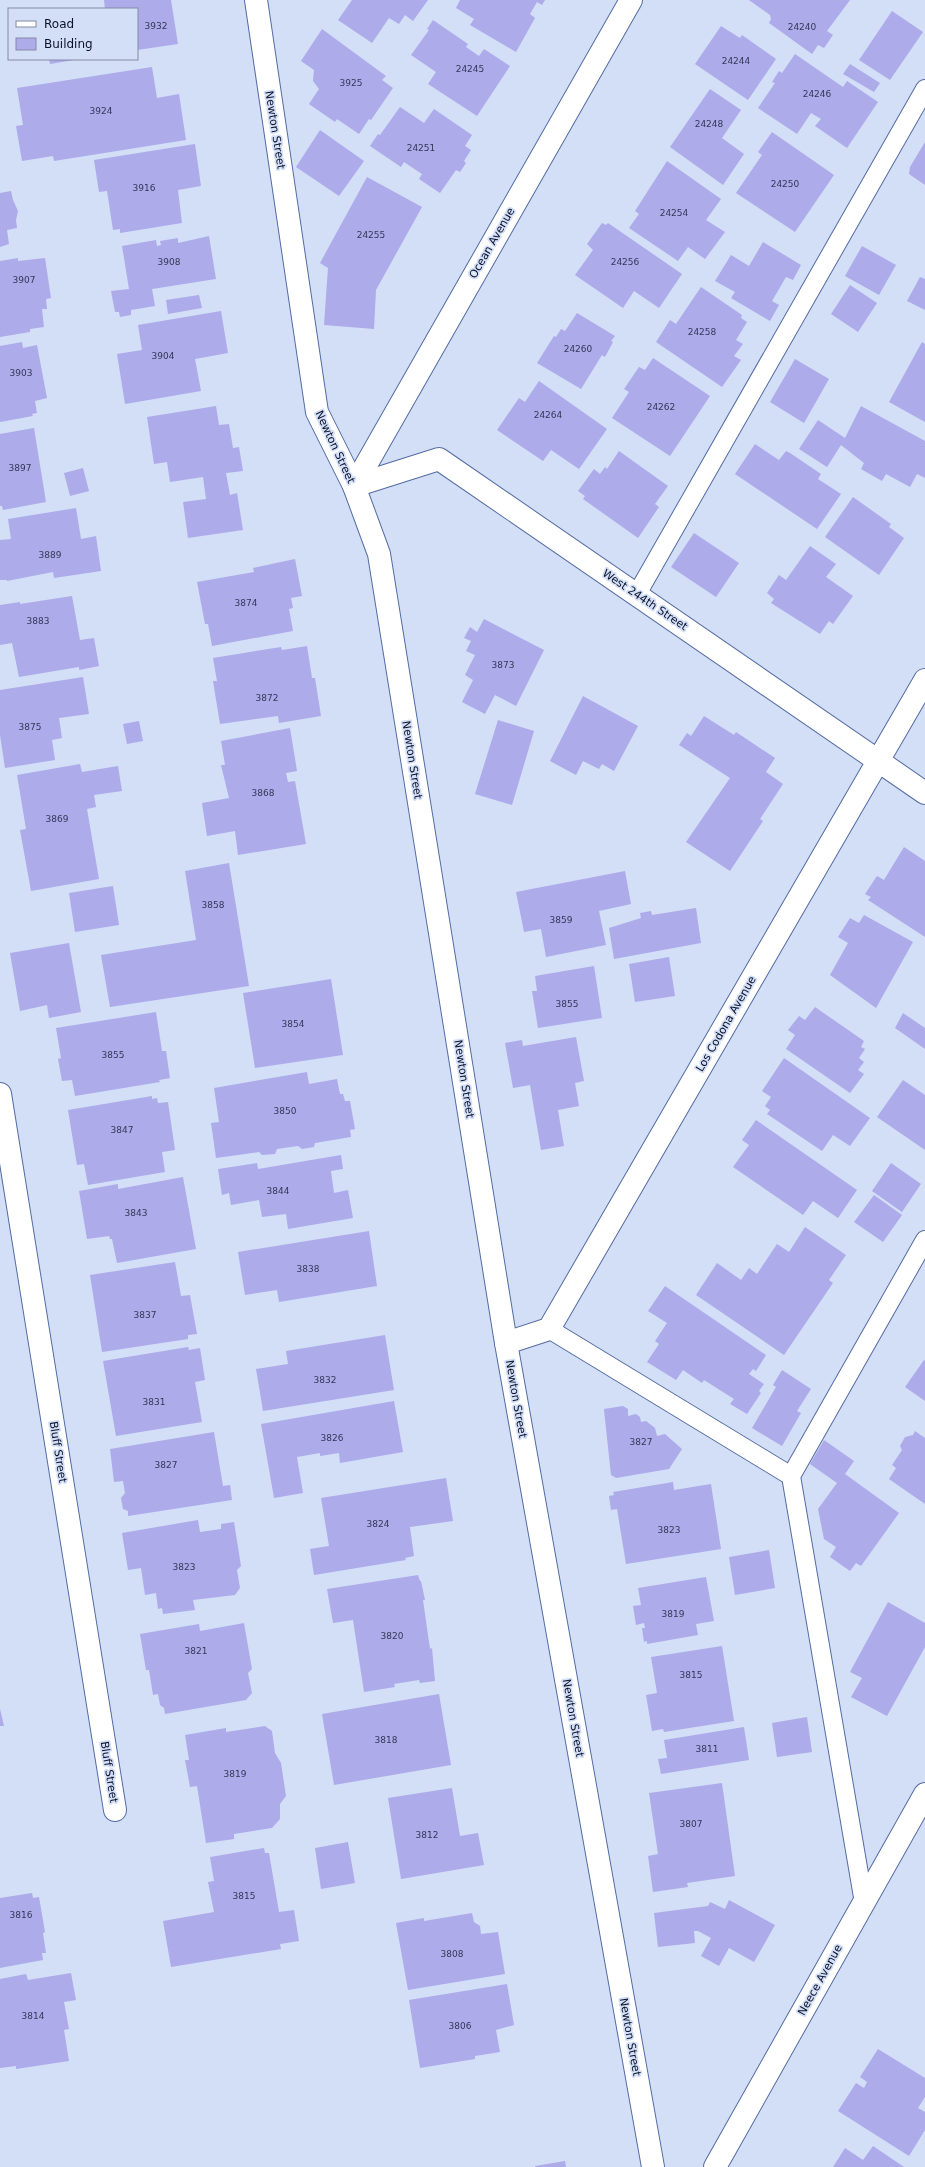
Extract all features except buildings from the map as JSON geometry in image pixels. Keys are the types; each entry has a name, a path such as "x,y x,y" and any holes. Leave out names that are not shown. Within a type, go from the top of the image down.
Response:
{"street":[{"name":"Newton Street","path":"256,0 317,412 354,486 379,554 506,1343 653,2167"},
{"name":"Ocean Avenue","path":"354,486 631,0"},
{"name":"West 244th Street","path":"354,486 439,459 925,793"},
{"name":"Los Codona Avenue","path":"549,1329 925,680"},
{"name":"Bluff Street","path":"0,1094 115,1810"},
{"path":"506,1343 549,1329"},
{"name":"Neece Avenue","path":"715,2167 925,1794"}],"lane":[{"path":"637,594 925,90"},
{"path":"864,1903 792,1476 925,1240"},
{"path":"549,1329 792,1476"}]}
